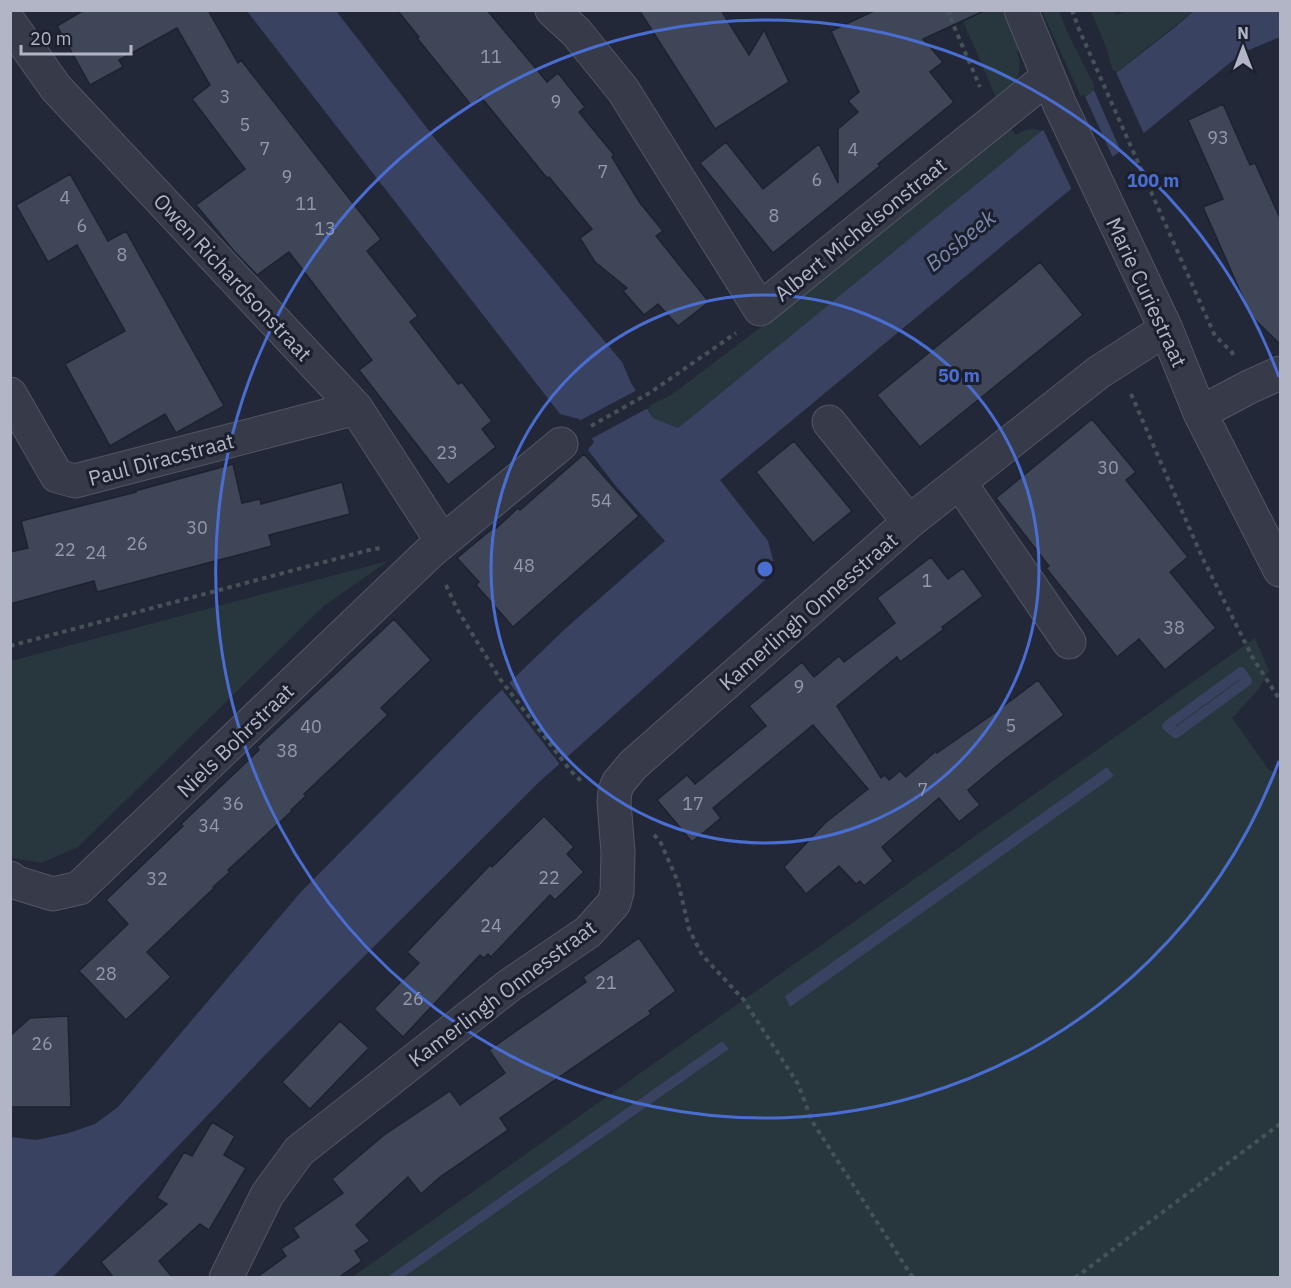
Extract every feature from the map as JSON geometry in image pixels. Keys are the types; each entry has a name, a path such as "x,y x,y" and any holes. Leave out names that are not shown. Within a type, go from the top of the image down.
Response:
{"street":[{"name":"Albert Michelsonstraat","path":"552,10 576,32 623,90 760,309 995,120 1054,91"},
{"name":"Marie Curiestraat","path":"1021,10 1054,91 1166,329 1200,412 1281,570"},
{"name":"Owen Richardsonstraat","path":"10,22 56,88 356,408 436,546"},
{"name":"Kamerlingh Onnesstraat","path":"226,1278 267,1195 298,1151 510,985 588,932 614,903 617,892 618,852 615,790 633,765 909,522 1099,372 1166,329"},
{"path":"1200,412 1281,373"},
{"name":"Paul Diracstraat","path":"10,394 57,476 75,481 356,408"},
{"name":"Kamerlingh Onnesstraat","path":"829,422 909,522"},
{"name":"Niels Bohrstraat","path":"10,878 17,883 53,894 80,888 436,546 573,436"},
{"path":"960,483 1069,642"}],"path":[{"path":"956,10 948,12 995,120"},
{"name":"Marie Curiestraat","path":"1072,10 1215,336 1231,351 1249,387"},
{"path":"573,436 651,392 747,324 760,309"},
{"path":"1116,361 1202,557 1254,660 1281,700"},
{"path":"436,546 457,609 500,679 570,770"},
{"path":"10,646 373,549 384,548"},
{"path":"614,802 639,820 660,841 678,882 689,928 702,955 743,999 798,1084 812,1121 913,1278"},
{"path":"1075,1278 1281,1124"}],"shaded area":[{"path":"967,11 1003,11 1020,50 1017,51 1019,74 998,102 960,14"},
{"path":"1042,11 1059,11 1071,41 1096,89 1082,99"},
{"path":"1091,11 1114,11 1116,15 1128,11 1194,11 1114,74 1105,44"},
{"path":"1010,127 1016,135 1028,130 1042,131 678,428 653,418 647,407 671,395 760,328"},
{"path":"388,561 325,605 78,847 41,863 14,858 10,854 11,661"},
{"path":"1255,638 1269,671 1258,690 1232,718 1269,770 1280,774 1280,1277 404,1277 729,1049 722,1041 387,1277 351,1278","holes":["1107,767 1114,776 790,1006 786,996"]}],"water":[{"name":"Bosbeek","path":"247,11 336,11 437,141 622,362 631,383 653,418 678,428 1039,133 1194,11 1280,11 1280,37 1242,53 1066,193 720,480 768,541 773,560 767,578 538,783 266,1054 53,1277 11,1278 11,1137 36,1140 69,1133 95,1124 118,1107 300,893 484,707 565,629 665,541 615,485 588,450 594,442 579,419 560,414"},
{"path":"1107,767 1114,776 790,1007 785,996"},
{"path":"722,1041 729,1049 404,1277 387,1277"}],"pier":[{"path":"1115,70 1145,136 1122,154 1093,88"},
{"path":"1084,94 1114,160 1073,192 1042,127"},
{"path":"639,389 650,407 589,440 577,422"},
{"path":"507,680 568,760 561,766 500,687"}],"building":[{"path":"84,10 208,10 238,63 241,60 381,239 367,251 418,316 410,322 458,384 462,382 492,421 482,429 496,447 448,485 359,370 372,360 289,252 257,275 196,205 245,169 192,99 210,85 177,28 119,60 123,67 90,85 57,26"},
{"path":"397,10 487,10 547,82 558,73 585,107 579,112 614,155 612,157 640,203 663,231 656,236 709,302 678,326 658,304 644,315 623,291 627,288 595,262 580,238 592,229 481,97 471,105"},
{"path":"639,10 721,10 749,55 764,30 789,82 715,129"},
{"path":"876,10 986,10 923,39 943,62 930,72 954,102 773,253 700,163 726,142 763,189 819,144 838,183 838,129 858,112 848,101 859,92 831,31"},
{"path":"1223,104 1250,165 1255,163 1281,220 1281,345 1251,316 1203,207 1223,199 1188,120"},
{"path":"70,174 108,241 126,231 224,406 176,433 165,414 110,446 65,364 125,331 77,245 48,262 16,205"},
{"path":"1040,262 1083,315 920,447 877,395"},
{"path":"1092,419 1136,472 1126,480 1188,557 1170,572 1216,628 1165,670 1139,639 1117,657 1046,568 1049,566 996,498"},
{"path":"794,441 852,511 813,543 756,472"},
{"path":"584,454 639,516 513,627 476,585 479,582 457,558 492,529 493,531 518,508 520,510"},
{"path":"233,464 242,503 260,499 261,504 342,482 350,514 269,535 272,546 97,592 94,581 10,604 10,552 28,548 21,521 136,492"},
{"path":"931,557 948,579 963,568 983,596 900,662 897,657 837,706 881,778 885,775 889,780 900,771 906,777 936,751 937,753 1038,680 1064,715 968,790 980,805 959,822 939,798 882,847 893,861 864,886 860,881 856,884 839,866 806,894 784,867 825,823 868,789 813,725 713,808 721,818 692,842 657,800 687,775 695,784 766,726 749,706 802,662 814,677 839,656 844,662 895,623 877,598"},
{"path":"394,619 431,660 381,708 388,715 304,794 306,796 292,811 228,870 230,872 147,952 171,977 126,1020 79,971 128,924 106,900 259,750 257,747"},
{"path":"544,816 574,847 567,854 584,872 555,900 550,895 491,957 488,954 484,958 480,955 403,1037 374,1009 419,963 407,952 490,865 492,867"},
{"path":"639,938 676,991 649,1011 651,1014 500,1118 508,1130 440,1177 421,1194 408,1177 356,1225 370,1241 355,1251 362,1261 338,1278 256,1278 286,1256 281,1249 299,1237 293,1228 343,1193 332,1179 384,1135 450,1091 460,1105 505,1073 489,1050 586,982 583,977"},
{"path":"68,1016 71,1107 10,1107 10,1036 30,1018"},
{"path":"340,1021 369,1048 310,1109 282,1082"},
{"path":"212,1122 235,1136 224,1155 246,1168 209,1230 200,1224 159,1261 173,1278 114,1278 101,1262 167,1204 157,1198 184,1152 192,1156"}],"waterway":[{"path":"1241,672 1247,681 1176,733 1167,726 1241,672"}]}
